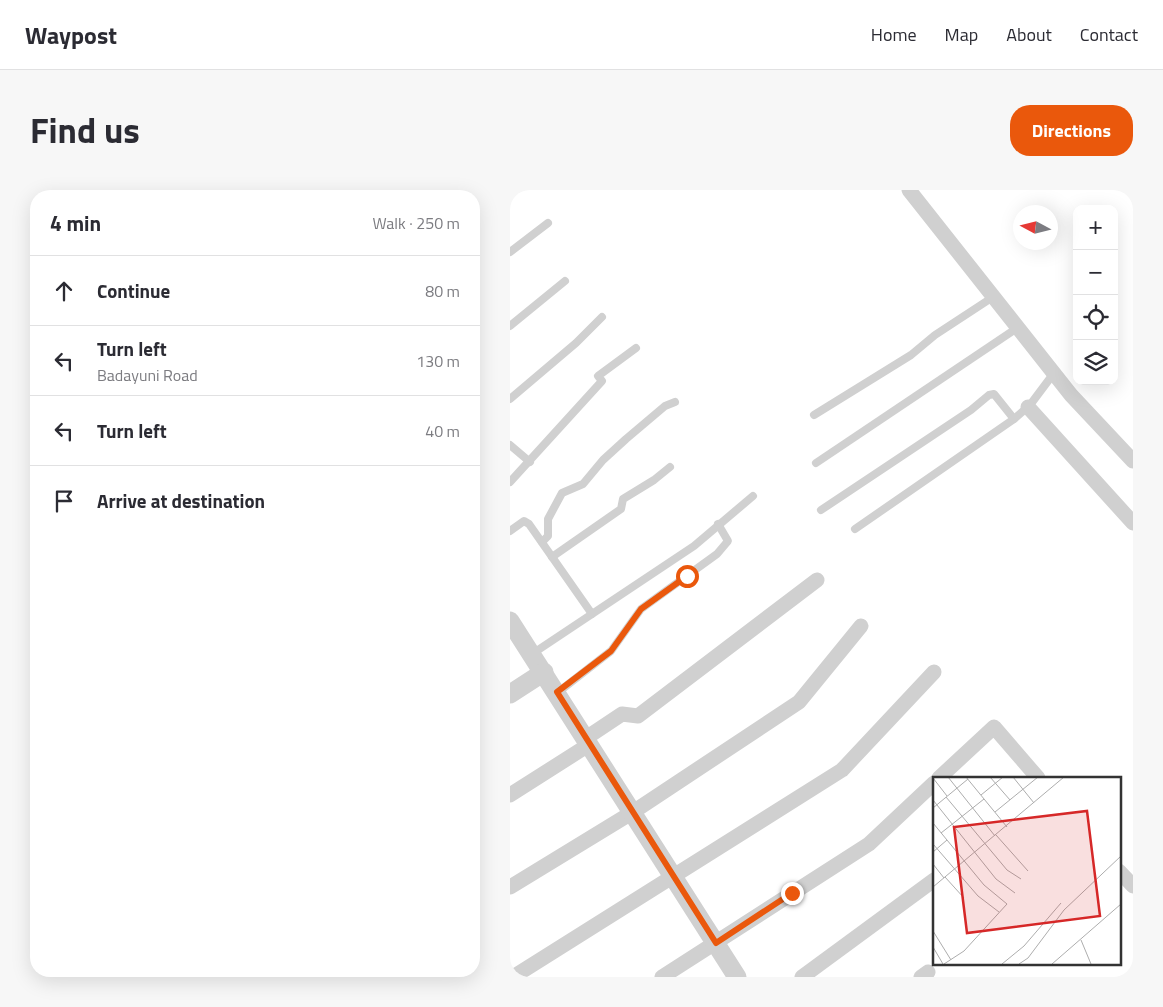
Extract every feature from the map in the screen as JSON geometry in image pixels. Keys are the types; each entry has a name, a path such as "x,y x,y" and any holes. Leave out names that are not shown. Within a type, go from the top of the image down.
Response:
{"street":[{"path":"910,190 1054,373 1133,461"},
{"path":"1028,407 1133,523"},
{"path":"510,795 588,741 622,714 638,716 817,580"},
{"path":"510,621 737,977"},
{"path":"510,886 633,812 799,702 861,626"},
{"path":"510,694 544,672"},
{"path":"513,977 842,770 934,672"},
{"path":"940,777 994,727 1037,777"},
{"path":"662,977 869,844 933,784"},
{"path":"1120,872 1133,886"},
{"path":"802,977 933,881"}],"lane":[{"path":"510,252 548,223"},
{"path":"510,326 566,280"},
{"path":"814,415 911,355 935,335 993,297"},
{"path":"510,399 576,343 602,317"},
{"path":"816,463 965,365 1017,328"},
{"path":"510,482 602,381 598,376 636,348"},
{"path":"855,529 1014,419 1028,407 1054,373"},
{"path":"821,510 971,410 989,395 994,394 1014,419"},
{"path":"542,542 548,536 548,519 562,493 583,484 626,440 665,406 675,402"},
{"path":"510,445 530,462"},
{"path":"552,557 621,509 623,499 654,480 670,467"},
{"path":"532,654 694,546 753,496"},
{"path":"510,531 524,522 530,524 592,614"},
{"path":"557,692 611,651 641,609 717,554 728,541 718,524"}],"route":[{"path":"687,576 641,609 611,651 557,692 716,943 792,893"}]}
